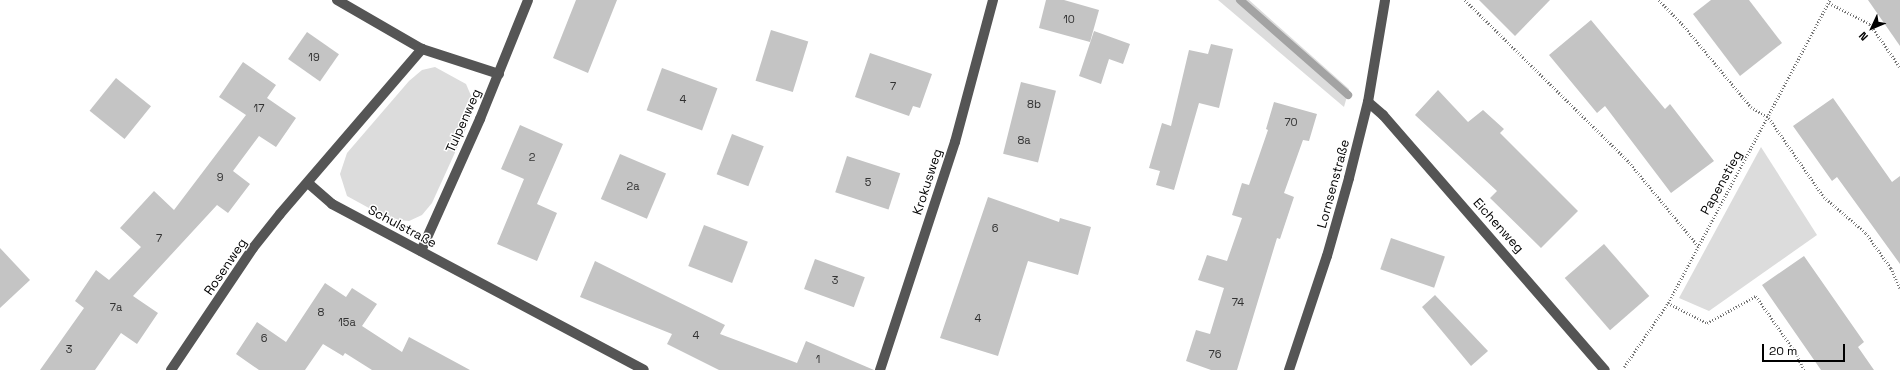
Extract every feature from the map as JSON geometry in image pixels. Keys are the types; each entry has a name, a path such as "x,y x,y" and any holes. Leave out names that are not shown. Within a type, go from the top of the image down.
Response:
{"street":[{"path":"337,0 422,48 499,74"},
{"name":"Tulpenweg","path":"421,251 499,74 528,0"},
{"name":"Krokusweg","path":"880,370 955,142 993,0"},
{"name":"Lornsenstraße","path":"1290,370 1327,256 1368,102 1385,0"},
{"path":"308,183 422,48"},
{"name":"Eichenweg","path":"1368,102 1383,114 1605,370"},
{"name":"Schulstraße","path":"308,183 332,204 644,370"},
{"name":"Rosenweg","path":"171,370 253,248 308,183"}],"path":[{"path":"1465,0 1629,162 1699,247"},
{"path":"1659,0 1751,108 1769,118 1824,197 1866,233 1891,268 1900,288"},
{"path":"1829,2 1870,24 1900,68"},
{"name":"Papenstieg","path":"1622,370 1668,303 1769,118 1829,2"},
{"path":"1668,303 1707,322 1756,296 1796,353 1804,370"}],"shaded area":[{"path":"1218,0 1249,0 1349,89 1344,107"},
{"path":"435,67 466,84 472,98 473,113 432,203 422,215 409,221 389,219 347,196 340,174 347,153 409,81 422,70"},
{"path":"1761,147 1817,235 1709,311 1679,298"}],"building":[{"path":"576,0 617,0 588,73 553,58"},
{"path":"1046,0 1064,0 1099,10 1090,42 1039,28"},
{"path":"1479,0 1550,0 1515,36"},
{"path":"1711,0 1749,0 1782,43 1740,76 1693,14"},
{"path":"1868,0 1900,0 1900,46"},
{"path":"1591,20 1665,109 1670,104 1714,161 1671,193 1605,106 1597,113 1549,55"},
{"path":"771,30 808,41 793,92 756,81"},
{"path":"1094,31 1130,44 1123,64 1109,59 1101,84 1079,76"},
{"path":"307,32 339,54 320,81 288,59"},
{"path":"1211,44 1233,49 1219,108 1199,103 1174,190 1156,185 1160,171 1149,168 1162,123 1171,126 1189,50 1208,54"},
{"path":"870,53 932,74 920,108 913,106 909,116 855,97"},
{"path":"243,62 276,85 267,98 296,118 276,147 259,136 233,171 250,184 228,213 217,205 133,296 158,313 137,344 121,333 95,370 40,370 84,308 75,301 96,270 109,280 141,247 120,228 154,191 174,210 246,115 219,97"},
{"path":"662,68 717,88 702,130 647,110"},
{"path":"116,78 151,106 125,139 90,111"},
{"path":"1021,82 1056,91 1038,163 1003,154"},
{"path":"1438,90 1468,122 1483,110 1504,129 1500,133 1578,211 1541,248 1490,198 1497,191 1415,115"},
{"path":"1833,98 1892,182 1900,176 1900,264 1837,177 1832,181 1793,126"},
{"path":"1274,102 1317,114 1309,141 1303,140 1284,193 1294,197 1280,239 1277,238 1237,370 1211,370 1186,361 1196,330 1210,334 1224,288 1198,280 1207,255 1227,261 1242,218 1232,215 1242,183 1249,185 1268,130 1266,129"},
{"path":"520,125 563,144 537,204 557,213 537,261 497,244 524,179 501,169"},
{"path":"732,134 764,146 748,186 717,174"},
{"path":"620,154 666,174 647,219 601,199"},
{"path":"847,156 900,173 889,209 835,192"},
{"path":"988,197 1059,222 1060,218 1091,227 1078,275 1028,261 998,356 940,338"},
{"path":"704,225 748,242 732,283 688,266"},
{"path":"1391,238 1445,257 1434,288 1380,269"},
{"path":"1604,244 1649,296 1610,330 1565,278"},
{"path":"0,248 30,280 0,308"},
{"path":"1804,256 1864,342 1858,347 1874,370 1821,370 1762,285"},
{"path":"815,259 865,277 854,307 804,289"},
{"path":"595,261 725,325 720,334 797,363 806,341 874,370 719,370 667,344 672,334 580,297"},
{"path":"325,283 346,297 352,288 377,304 362,326 402,352 409,337 470,370 372,370 345,353 343,356 323,344 305,370 259,370 236,354 257,322 286,342"},
{"path":"1435,295 1488,351 1471,366 1422,307"}],"waterway":[{"path":"1240,0 1348,95"}]}
